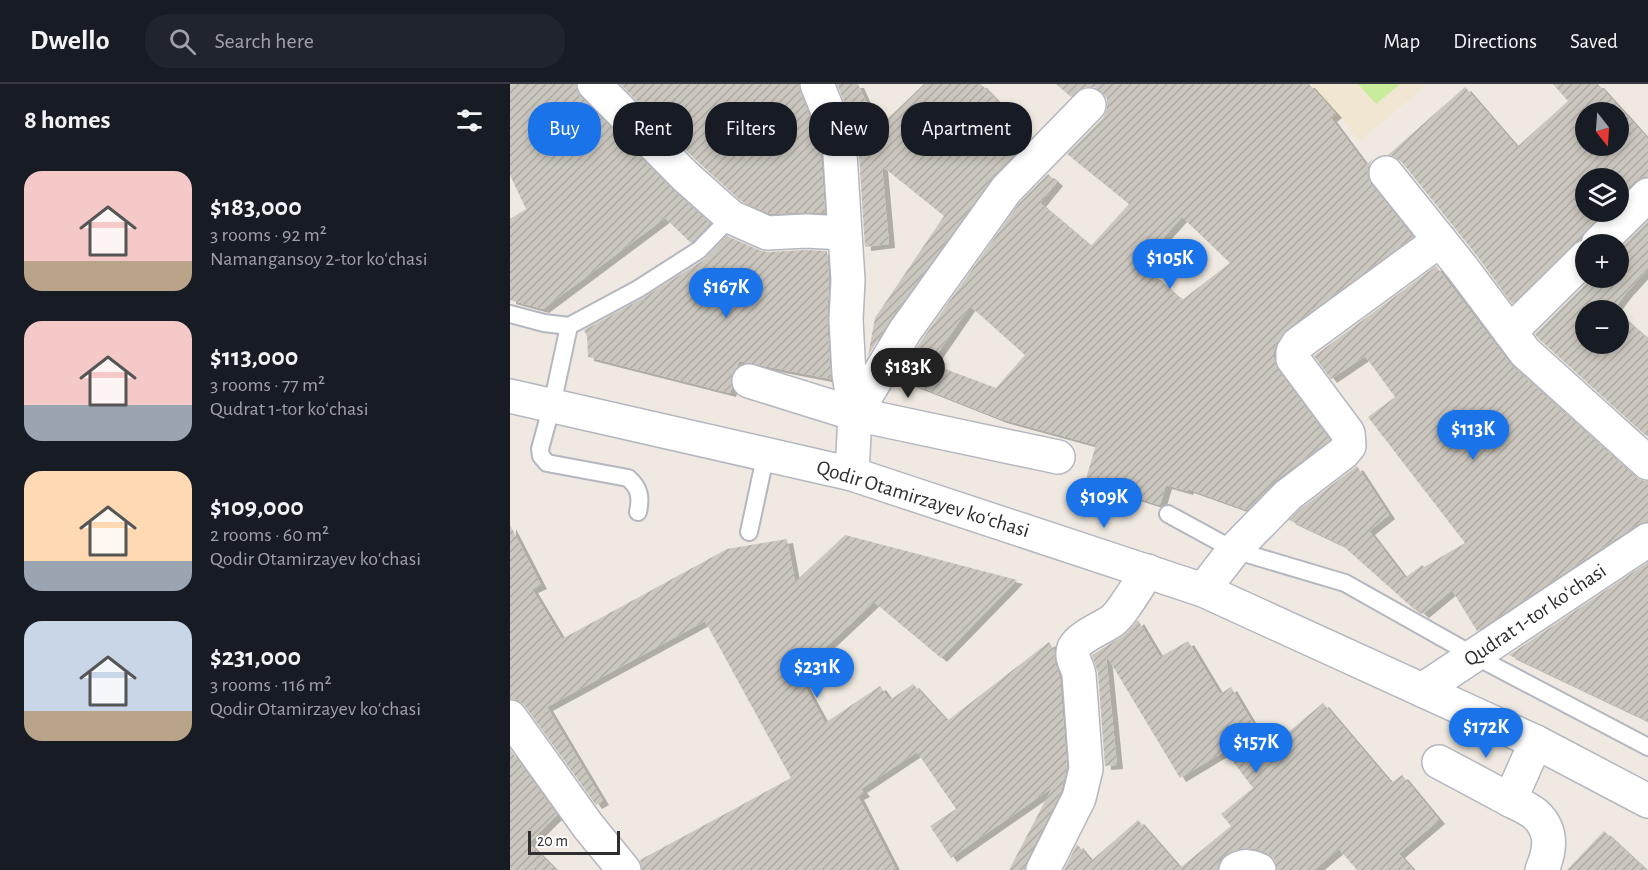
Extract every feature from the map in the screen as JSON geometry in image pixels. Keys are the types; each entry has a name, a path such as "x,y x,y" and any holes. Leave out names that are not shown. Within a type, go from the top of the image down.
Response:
{"street":[{"path":"594,84 685,176 731,217 767,233 806,231 844,233"},
{"path":"817,84 839,139 848,280 846,320 849,374 855,414 852,474"},
{"path":"855,414 905,331 1006,190 1089,105"},
{"path":"1386,173 1525,352 1648,463"},
{"path":"1608,234 1648,195"},
{"path":"1203,590 1234,550 1288,495 1349,446 1348,433 1293,359 1293,352 1298,344 1440,240"},
{"path":"1510,332 1575,268"},
{"path":"749,381 855,414 1058,457"},
{"name":"Qodir Otamirzayev koʻchasi","path":"510,396 852,474 1203,590 1536,742 1648,801"},
{"name":"Qudrat 1-tor koʻchasi","path":"1422,690 1648,540"},
{"path":"1043,870 1078,798 1086,769 1079,675 1073,659 1074,648 1079,641 1115,619 1148,571"},
{"path":"510,717 588,826 624,870"},
{"path":"1510,800 1536,742"},
{"path":"1439,762 1534,813 1545,827 1549,840 1548,857 1542,870"},
{"path":"1236,870 1250,866 1259,870"}],"lane":[{"path":"510,314 569,326 638,289 699,250 731,217"},
{"path":"569,326 540,449 541,456 546,463 628,478 639,491 638,512"},
{"path":"749,532 766,453"},
{"path":"1168,514 1234,550 1345,584 1473,655 1648,747"}],"shaded area":[{"path":"1215,84 1428,84 1359,141 1340,117 1283,163"}],"green space":[{"path":"1358,84 1400,84 1376,104"}],"building":[{"path":"510,84 576,84 576,89 586,102 528,102 528,156 601,156 601,117 613,129 613,156 639,156 710,223 691,243 665,218 543,309 510,300 510,219 526,209 510,175"},
{"path":"620,84 799,84 809,114 809,156 821,156 825,213 771,214 741,201 692,156 693,102 638,102"},
{"path":"837,84 858,84 866,102 844,102"},
{"path":"924,84 981,84 998,102 905,102"},
{"path":"1056,84 1309,84 1336,114 1331,118 1366,165 1373,159 1368,167 1367,175 1371,184 1413,237 1287,329 1277,342 1274,359 1278,370 1330,440 1276,480 1247,510 1188,489 1187,491 1166,485 1160,505 1085,482 1096,445 1001,419 905,381 914,358 911,358 921,341 1020,202 1048,174 1057,182 1040,203 1091,246 1129,204 1067,154 1103,118 1107,109 1107,99 1094,87 1085,87 1071,97","holes":["1182,217 1230,263 1182,300 1140,264","970,306 1025,355 996,388 916,358 935,357"]},
{"path":"1553,84 1598,84 1614,102 1575,102 1575,156 1629,156 1629,118 1648,139 1648,177 1635,181 1629,187 1629,168 1575,168 1575,222 1594,222 1583,234 1575,234 1575,243 1512,304 1478,257 1401,161 1388,155 1465,87 1517,147 1568,101"},
{"path":"901,106 901,156 1012,156 991,179 890,320 868,356 875,318 944,216 882,166 889,244 865,247 859,156 889,156 889,117"},
{"path":"1648,221 1648,269 1621,300 1575,300 1575,354 1629,354 1629,323 1648,339 1648,432 1645,435 1535,334 1582,288 1629,288 1629,239"},
{"path":"727,236 767,252 827,251 829,280 827,321 831,379 739,361 731,376 730,393 588,357 587,336 584,330 643,298 705,259"},
{"path":"1436,266 1512,366 1635,477 1648,481 1648,521 1638,524 1477,631 1452,590 1423,614 1416,608 1415,610 1342,545 1289,520 1357,466 1389,515 1369,531 1405,578 1422,565 1424,567 1465,543 1368,417 1395,397 1365,356 1331,379 1314,356"},
{"path":"510,525 541,585 532,589 562,639 727,549 787,539 795,582 845,535 1017,580 941,658 874,602 798,673 825,723 880,686 890,700 913,684 947,721 1049,642 1054,650 1060,678 1067,767 1061,792 1024,870 1009,870 1052,788 951,858 930,826 956,809 917,752 861,789 864,793 858,796 896,870 642,870 640,860 791,778 705,621 547,707 603,801 596,805 525,706 518,700 510,699"},
{"path":"1648,562 1648,721 1509,655"},
{"path":"1138,620 1160,657 1188,641 1220,694 1231,687 1268,749 1323,703 1391,783 1402,775 1439,820 1399,854 1413,870 1357,870 1339,849 1314,870 1277,870 1274,859 1267,853 1247,848 1227,854 1220,860 1217,870 1064,870 1077,844 1091,861 1138,820 1180,868 1231,826 1221,814 1253,788 1225,751 1180,778 1106,655 1117,765 1105,766 1098,673 1092,655 1124,635"},
{"path":"510,749 557,815 529,843 556,870 510,870"},
{"path":"1604,831 1646,870 1567,870"}]}
